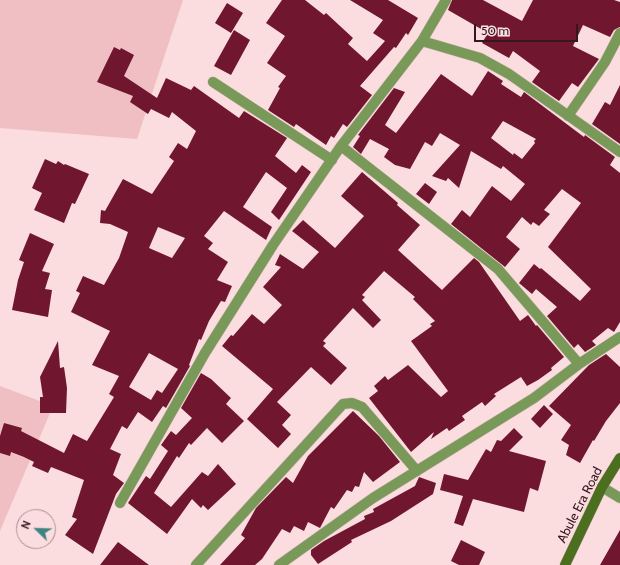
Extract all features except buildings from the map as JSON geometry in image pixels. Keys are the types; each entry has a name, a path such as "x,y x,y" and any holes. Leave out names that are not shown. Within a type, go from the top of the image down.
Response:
{"street":[{"path":"120,503 205,353 274,245 341,146 422,41 446,0"},
{"path":"568,116 605,62 620,33"},
{"path":"422,41 480,58 509,74 620,152"},
{"path":"213,82 332,160"},
{"path":"341,146 498,269 579,364"},
{"path":"279,565 373,498 534,398 579,364 620,337"},
{"path":"196,565 343,404 352,403 362,407 417,471"},
{"name":"Abule Era Road","path":"565,565 602,487 620,458"},
{"path":"602,487 620,498"}],"shaded area":[{"path":"0,0 183,0 137,139 0,128"},
{"path":"0,386 53,406 0,531"}]}
